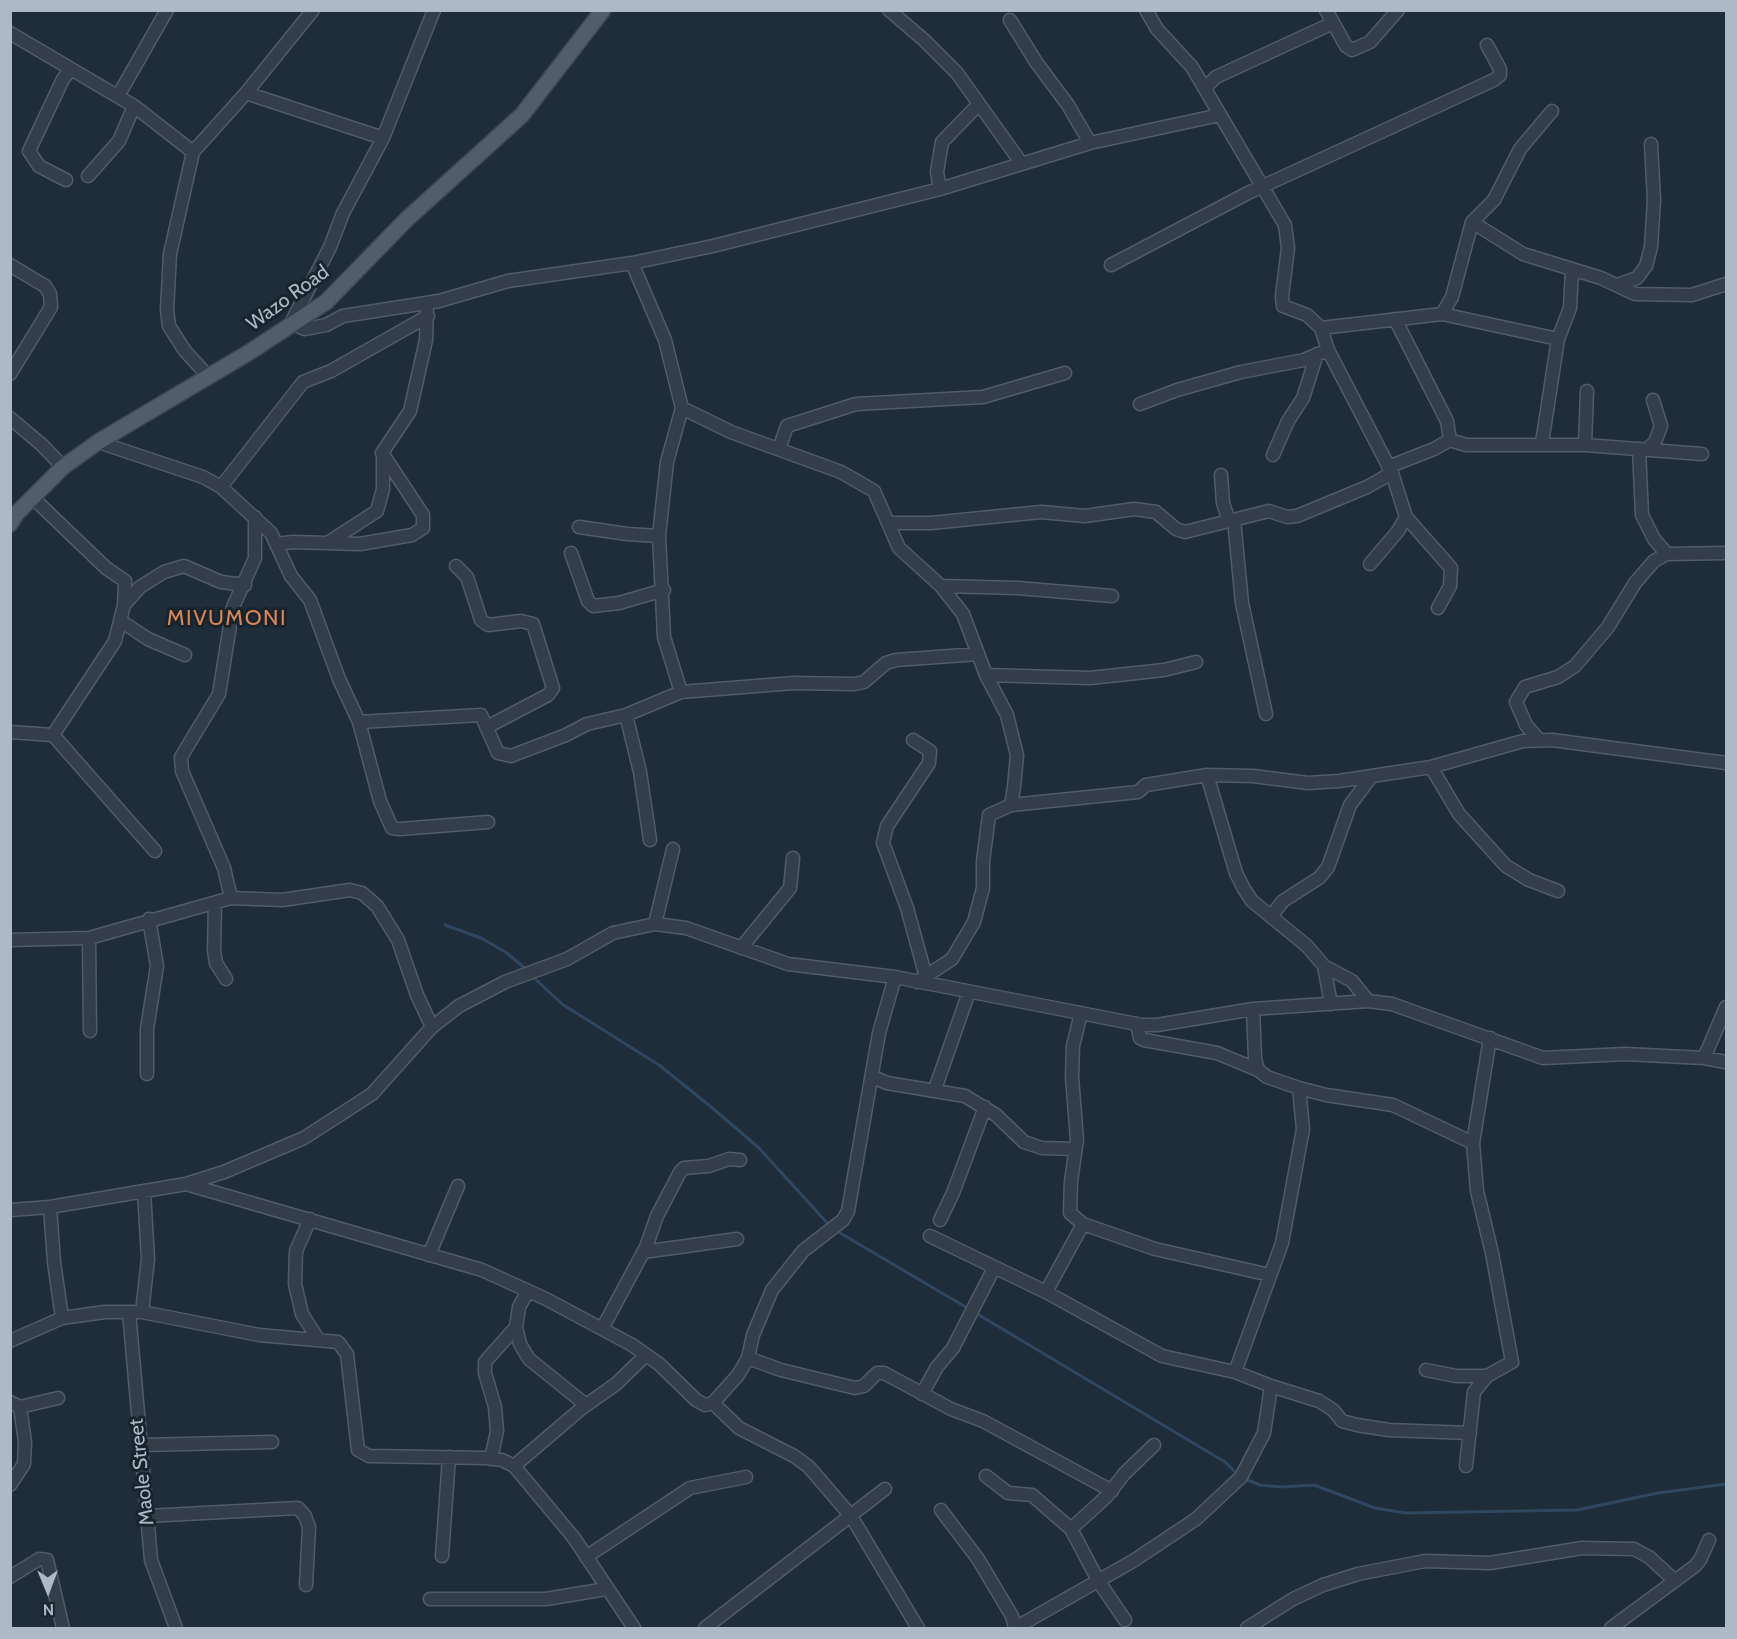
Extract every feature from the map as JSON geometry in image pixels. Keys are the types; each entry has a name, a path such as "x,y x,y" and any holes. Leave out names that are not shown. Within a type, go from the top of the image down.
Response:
{"main road":[{"name":"Wazo Road","path":"10,524 32,497 63,467 98,442 248,353 326,302 407,219 522,115 603,10"}],"street":[{"path":"118,96 167,10"},
{"path":"208,376 169,326 167,310 170,254 193,152 246,93 314,10"},
{"path":"434,10 383,138 342,213 330,247 291,323 305,329 326,325 343,316 428,303 508,281 632,263 713,246 940,189 1090,143 1220,115"},
{"path":"889,10 957,73 1022,164"},
{"path":"1146,10 1157,29 1192,67 1285,225 1288,248 1282,296 1283,306 1307,315 1321,328 1323,352 1390,470 1406,517 1450,568 1450,586 1438,608"},
{"path":"1326,10 1347,46 1352,50 1358,50 1370,42 1398,10"},
{"path":"1010,20 1036,62 1068,105 1090,143"},
{"path":"1205,88 1216,77 1333,23"},
{"path":"10,33 134,106 193,152"},
{"path":"1111,265 1248,193 1262,189 1494,80 1500,75 1500,69 1487,45"},
{"path":"66,180 39,166 29,151 63,79 71,69"},
{"path":"246,93 383,138"},
{"path":"940,189 937,172 942,142 979,104"},
{"path":"88,176 119,141 134,106"},
{"path":"1442,314 1452,297 1472,222 1494,200 1520,149 1552,111"},
{"path":"1617,285 1637,278 1646,266 1651,247 1654,200 1651,144"},
{"path":"1472,222 1523,254 1572,271 1601,278 1635,294 1692,295 1726,284"},
{"path":"632,263 665,340 682,408 667,462 659,536 664,590 664,637 681,692"},
{"path":"10,265 45,286 50,294 51,307 10,374"},
{"path":"1542,443 1558,339 1570,308 1572,271"},
{"path":"329,542 377,512 383,489 383,448 410,411 422,363 428,303"},
{"path":"1321,328 1442,314 1558,339"},
{"path":"221,487 303,382 331,371 428,316"},
{"path":"1395,319 1447,421 1450,440"},
{"path":"1140,404 1213,380 1304,360 1323,352"},
{"path":"1274,455 1288,421 1303,398 1323,352"},
{"path":"779,450 787,426 856,404 983,398 1065,373"},
{"path":"1585,444 1587,391"},
{"path":"1642,450 1655,442 1660,426 1653,400"},
{"path":"682,408 731,432 861,481 874,491 899,548 941,586 963,614 986,675 1007,715 1015,741 1016,770 1011,805"},
{"path":"10,418 42,445 63,467"},
{"path":"890,523 931,523 1041,512 1085,516 1134,509 1156,512 1176,529 1185,532 1269,512 1287,517 1297,516 1367,487 1390,470 1450,440 1466,445 1585,444 1702,454"},
{"path":"98,442 184,469 221,487 255,517 277,544 291,576 310,600 339,679 359,722 380,801 392,828 488,822"},
{"path":"1642,450 1642,515 1654,539 1667,554"},
{"path":"277,544 370,542 411,535 423,528 423,515 383,456"},
{"path":"1221,475 1223,503 1232,521 1242,603 1266,714"},
{"path":"32,497 106,568 125,581 124,605 115,641 53,735"},
{"path":"231,898 224,868 182,771 181,757 219,694 224,675 233,607 245,585 255,558 255,517"},
{"path":"1370,564 1398,531 1406,517"},
{"path":"579,526 627,534 659,536"},
{"path":"571,553 588,601 593,606 619,603 664,590"},
{"path":"1539,740 1526,724 1516,702 1525,687 1558,677 1575,666 1608,627 1646,568 1667,554 1726,553"},
{"path":"124,605 140,586 164,572 184,566 221,582 245,585"},
{"path":"456,566 467,577 481,620 488,625 521,621 533,624 552,688 549,695 487,727"},
{"path":"941,586 1018,588 1112,596"},
{"path":"121,621 148,639 184,655"},
{"path":"359,722 480,715 498,753 511,756 546,744 587,724 626,715 681,692 794,683 854,684 864,682 886,663 896,660 978,654"},
{"path":"986,675 1090,678 1164,670 1196,662"},
{"path":"626,715 640,772 650,840"},
{"path":"10,732 53,735 155,851"},
{"path":"913,740 930,751 929,763 887,826 883,843 907,908 921,979"},
{"path":"921,979 952,959 974,922 982,888 989,815 1011,805 1138,792 1146,785 1207,775 1253,776 1308,783 1371,777 1431,767 1523,741 1539,740 1574,742 1726,763"},
{"path":"1431,767 1459,814 1506,866 1529,880 1558,891"},
{"path":"1207,775 1236,873 1252,901 1272,915 1307,946 1324,966 1352,981 1368,1001"},
{"path":"1272,915 1283,901 1319,878 1328,867 1350,805 1371,777"},
{"path":"655,924 673,849"},
{"path":"741,948 790,888 793,858"},
{"path":"10,940 89,938 149,919 231,898 282,900 351,890 362,893 377,906 398,940 417,995 432,1027"},
{"path":"215,903 214,950 216,963 226,979"},
{"path":"147,1074 147,1029 157,966 149,919"},
{"path":"10,1210 50,1207 186,1184 224,1172 304,1138 372,1094 432,1027 459,1006 505,982 567,959 613,933 655,924 686,928 788,964 921,979 969,992 1137,1024 1157,1025 1253,1009 1368,1001 1392,1004 1543,1058 1625,1054 1704,1058 1726,1062"},
{"path":"89,938 90,1031"},
{"path":"1324,966 1331,1004"},
{"path":"186,1184 310,1218 482,1270 602,1329 646,1355 696,1400 705,1405 713,1403 731,1384 748,1358 753,1335 772,1290 803,1251 843,1220 848,1211 879,1033 895,977"},
{"path":"935,1089 969,992"},
{"path":"1704,1058 1717,1022 1726,1007"},
{"path":"1253,1009 1255,1058 1258,1070"},
{"path":"1081,1013 1073,1046 1071,1077 1077,1128 1070,1213 1083,1224 1155,1249 1270,1275"},
{"path":"1137,1024 1140,1038 1144,1040 1216,1053 1258,1070 1267,1077 1299,1088 1326,1095 1393,1105 1473,1143"},
{"path":"1466,1466 1472,1396 1476,1387 1487,1376 1512,1362 1492,1253 1477,1191 1473,1143 1490,1038"},
{"path":"873,1077 887,1083 935,1089 965,1096 985,1107 1024,1142 1042,1148 1075,1149"},
{"path":"1235,1372 1288,1219 1303,1129 1299,1088"},
{"path":"940,1220 953,1193 985,1107"},
{"path":"602,1329 643,1252 680,1172 684,1168 710,1166 729,1159 740,1160"},
{"path":"429,1255 458,1186"},
{"path":"142,1312 148,1259 144,1191"},
{"path":"50,1207 54,1262 62,1318"},
{"path":"310,1218 296,1251 295,1284 302,1314 318,1339"},
{"path":"1046,1292 1083,1224"},
{"path":"930,1236 1046,1292 1162,1356 1235,1372 1319,1401 1333,1410 1342,1421 1357,1425 1389,1430 1470,1433"},
{"path":"643,1252 737,1239"},
{"path":"922,1394 937,1367 952,1348 994,1268"},
{"path":"528,1291 519,1307 516,1327 520,1344 530,1359 586,1405"},
{"path":"10,1341 62,1318 105,1311 142,1312 260,1335 338,1342 347,1354 358,1450 361,1453 369,1456 491,1458 514,1466 574,1538 634,1629"},
{"name":"Maole Street","path":"129,1312 151,1560 176,1629"},
{"path":"491,1458 497,1431 495,1407 485,1373 485,1362 516,1327"},
{"path":"514,1466 586,1405 616,1384 646,1355"},
{"path":"748,1358 781,1370 855,1388 864,1386 878,1373 884,1373 922,1394 983,1421 1112,1491"},
{"path":"1426,1370 1456,1376 1487,1376"},
{"path":"941,1510 978,1558 1012,1616 1015,1629 1099,1582 1180,1530 1218,1500 1241,1477 1264,1432 1271,1386"},
{"path":"10,1485 24,1464 25,1442 15,1405 58,1398"},
{"path":"713,1403 739,1428 794,1456 809,1467 851,1516 918,1629"},
{"path":"141,1445 272,1442"},
{"path":"1071,1528 1112,1491 1124,1474 1154,1445"},
{"path":"442,1556 449,1457"},
{"path":"986,1476 1008,1493 1032,1495 1071,1528 1099,1582 1125,1620"},
{"path":"586,1557 690,1488 746,1477"},
{"path":"705,1629 885,1490"},
{"path":"147,1516 298,1508 305,1516 309,1527 306,1585"},
{"path":"1611,1629 1701,1560 1709,1540"},
{"path":"1246,1629 1293,1599 1323,1585 1358,1574 1425,1561 1490,1563 1582,1548 1634,1549 1649,1557 1675,1581"},
{"path":"10,1577 39,1559 47,1560 63,1629"},
{"path":"430,1599 546,1599 606,1589"}],"waterway":[{"path":"445,925 481,938 507,953 527,970"},
{"path":"531,975 562,1004 659,1065 710,1106 758,1147 830,1226"},
{"path":"835,1230 969,1309"},
{"path":"974,1312 1225,1462 1239,1476"},
{"path":"1245,1479 1260,1485 1281,1487 1314,1485 1375,1508 1405,1513 1577,1510 1658,1493 1726,1484"}],"district":[{"name":"MIVUMONI","path":"227,619"}]}
